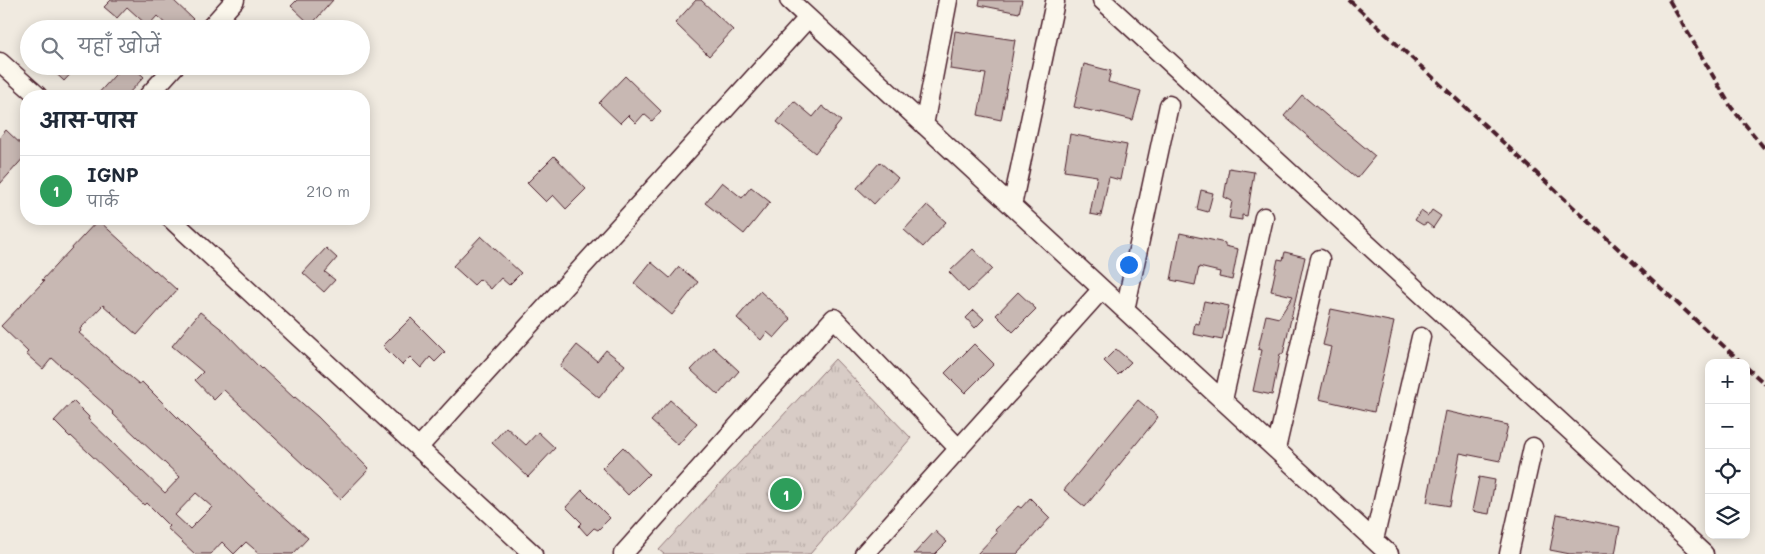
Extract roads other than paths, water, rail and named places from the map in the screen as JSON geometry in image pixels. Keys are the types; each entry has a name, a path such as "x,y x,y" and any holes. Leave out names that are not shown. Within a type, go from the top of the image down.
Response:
{"street":[{"path":"217,20 235,0"},
{"path":"789,0 1389,554"},
{"path":"924,125 948,0"},
{"path":"1102,0 1704,554"},
{"path":"1012,206 1055,2"},
{"path":"418,448 808,18"},
{"path":"0,62 31,90"},
{"path":"153,90 167,75"},
{"path":"1125,310 1169,105"},
{"path":"1223,400 1264,217"},
{"path":"177,225 533,554"},
{"path":"1276,449 1320,259"},
{"path":"864,554 1102,289"},
{"path":"623,554 834,318 959,449"},
{"path":"1374,540 1421,338"},
{"path":"1509,554 1533,447"}],"railway":[{"path":"1349,0 1738,359"},
{"path":"1669,0 1731,107 1765,149"},
{"path":"1750,371 1765,384"}],"place":[{"name":"IGNP","path":"786,494"}]}
